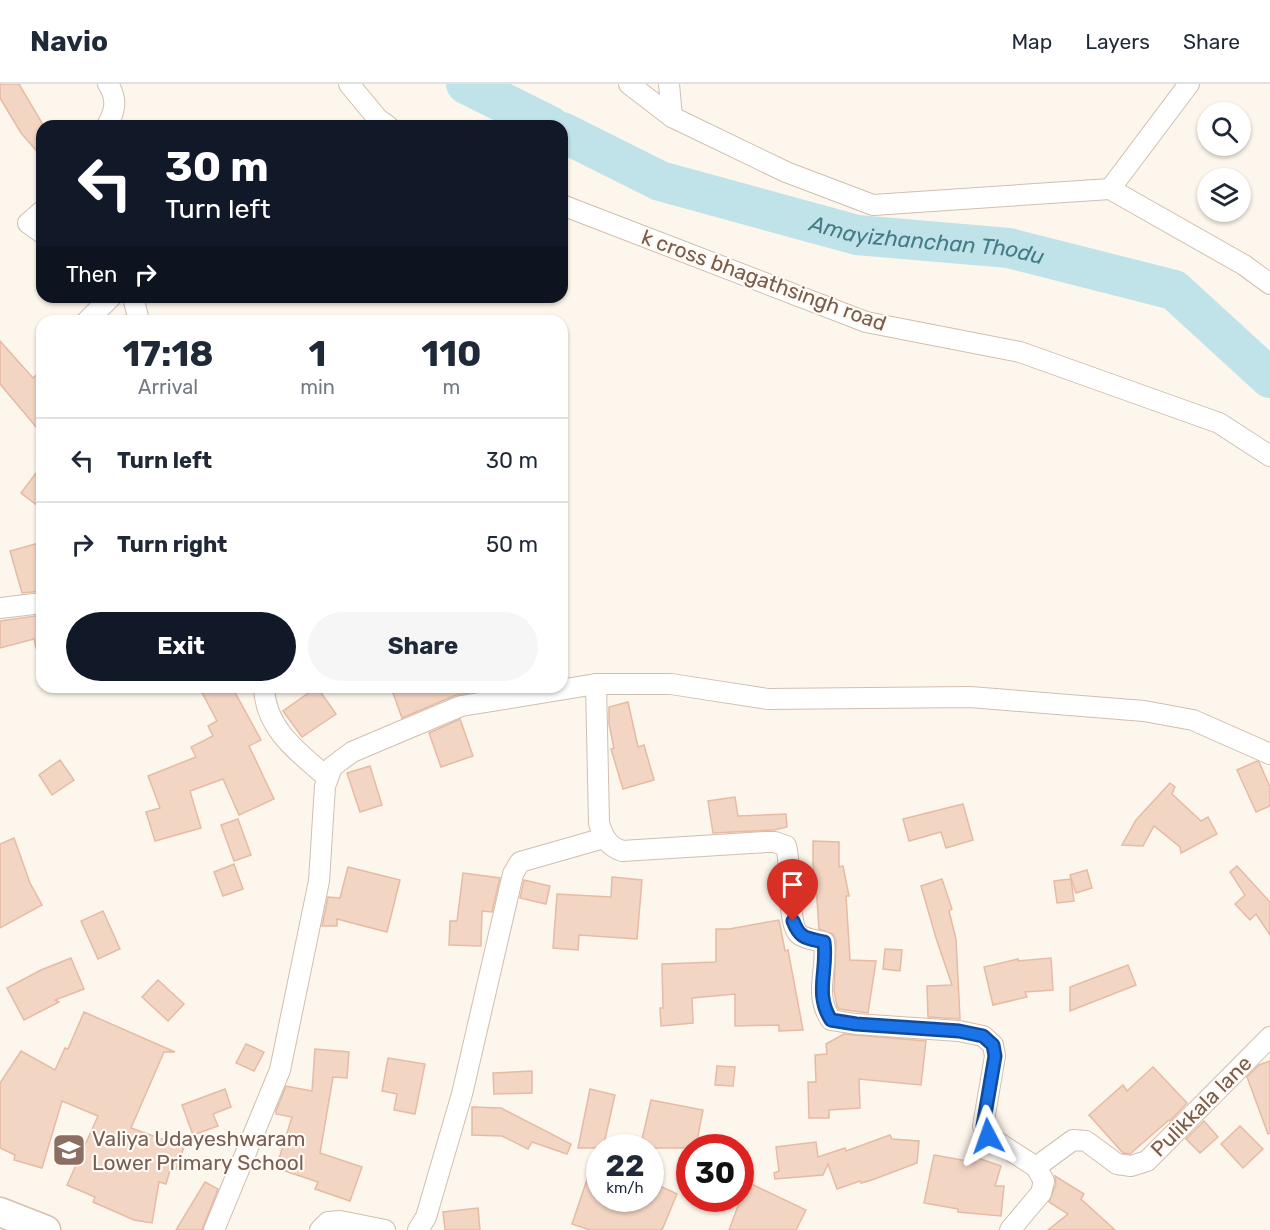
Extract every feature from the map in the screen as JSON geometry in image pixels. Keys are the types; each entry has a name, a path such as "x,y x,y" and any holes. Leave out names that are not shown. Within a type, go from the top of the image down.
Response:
{"main road":[{"path":"1,1215 46,1230"}],"street":[{"path":"108,84 114,103 114,113 110,120"},
{"path":"349,84 379,120"},
{"path":"629,84 672,117 786,172 873,206 1110,189 1244,265 1270,284"},
{"path":"669,84 672,117"},
{"path":"1110,189 1189,84"},
{"name":"k cross bhagathsingh road","path":"568,207 866,322 1020,352 1219,423 1270,456"},
{"path":"36,216 28,223 36,229"},
{"path":"93,315 105,303"},
{"path":"0,608 36,604"},
{"path":"596,684 598,823 604,838 613,848 622,851 766,842 786,846 793,921 798,934 824,942 821,998 824,1010 831,1020 856,1024 959,1031 983,1036 993,1045 995,1056 983,1126 988,1136 1036,1167 1044,1181 1041,1193 1010,1230"},
{"path":"568,689 596,684 671,684 768,699 970,697 1144,711 1193,720 1270,754"},
{"path":"265,693 268,711 289,745 328,778"},
{"path":"214,1230 280,1070 319,880 325,786 332,766 352,752 461,706 541,693"},
{"path":"418,1230 426,1217 462,1094 513,874 520,862 604,838"},
{"name":"Pulikkala lane","path":"1036,1167 1072,1140 1086,1142 1118,1164 1131,1166 1146,1161 1270,1037"},
{"path":"320,1230 327,1222 340,1221 385,1230"}],"building":[{"path":"0,84 19,84 40,120 36,120 36,150 21,133 0,98"},
{"path":"0,341 33,378 36,375 36,427 0,384"},
{"path":"36,473 36,504 21,493"},
{"path":"36,544 36,592 22,593 10,551"},
{"path":"36,616 36,648 34,639 0,648 0,621"},
{"path":"202,693 235,693 261,740 249,746 274,799 239,815 223,779 190,791 201,828 155,841 146,812 160,808 148,776 196,757 191,747 213,736 208,726 217,721"},
{"path":"308,693 321,693 336,714 302,737 283,711"},
{"path":"393,693 469,693 456,695 402,718"},
{"path":"628,702 638,747 644,745 654,780 623,789 611,749 614,748 609,724 609,707"},
{"path":"460,719 473,756 441,767 429,733"},
{"path":"60,760 74,780 52,795 39,775"},
{"path":"1257,761 1270,787 1270,806 1256,812 1237,770"},
{"path":"370,766 382,805 360,812 347,773"},
{"path":"1170,783 1175,787 1172,794 1201,821 1208,817 1217,834 1181,853 1180,847 1154,826 1143,846 1122,845 1136,820"},
{"path":"735,797 738,816 786,814 787,827 774,830 713,833 708,801"},
{"path":"963,804 973,840 946,848 941,832 909,841 903,819"},
{"path":"238,819 251,855 234,861 221,825"},
{"path":"14,838 30,883 42,905 0,928 0,844"},
{"path":"813,841 839,842 839,867 843,866 849,896 846,896 850,960 876,961 868,1013 839,1009 837,1006 834,991 836,941 833,934 819,929"},
{"path":"234,864 243,889 223,896 214,872"},
{"path":"1237,866 1270,902 1270,935 1256,914 1250,920 1235,904 1245,895 1230,872"},
{"path":"348,867 400,880 387,932 337,919 337,926 322,926 328,897 340,898"},
{"path":"1087,870 1092,888 1076,893 1070,875"},
{"path":"463,873 500,878 492,912 482,911 481,946 449,945 450,921 457,921"},
{"path":"612,877 642,880 637,939 579,935 578,950 553,948 557,894 611,897"},
{"path":"942,879 952,909 949,911 956,939 960,1019 928,1017 927,986 952,985 921,886"},
{"path":"1071,879 1074,901 1057,903 1054,881"},
{"path":"524,880 550,886 546,904 520,898"},
{"path":"103,911 120,949 98,959 81,921"},
{"path":"779,920 785,951 788,950 803,1030 779,1031 779,1025 735,1026 735,994 692,998 693,1023 661,1026 662,964 716,962 716,929 729,929"},
{"path":"885,949 902,950 900,971 883,969"},
{"path":"71,958 84,989 55,1000 59,1002 24,1020 7,988 41,970"},
{"path":"1051,958 1053,990 1025,992 1027,997 993,1005 984,967 1018,959 1018,961"},
{"path":"1128,965 1136,985 1070,1011 1070,987"},
{"path":"158,980 184,1004 168,1021 142,997"},
{"path":"84,1012 175,1052 164,1052 131,1128 184,1147 176,1169 171,1167 166,1184 159,1182 152,1223 134,1220 93,1202 95,1197 67,1185 98,1116 62,1101 42,1168 14,1160 15,1155 0,1148 0,1083 21,1051 55,1070 65,1048 68,1049"},
{"path":"844,1034 926,1041 921,1085 859,1079 860,1108 829,1110 829,1118 809,1118 808,1082 816,1082 815,1055 827,1054 826,1044"},
{"path":"246,1044 264,1052 254,1071 236,1063"},
{"path":"315,1049 349,1052 347,1078 333,1077 320,1153 362,1167 350,1201 315,1189 318,1182 276,1168 292,1117 276,1114 276,1111 286,1086 312,1091"},
{"path":"388,1058 425,1064 415,1114 394,1110 397,1094 382,1091"},
{"path":"1270,1061 1270,1133 1268,1134 1247,1077 1259,1065"},
{"path":"717,1066 735,1067 733,1086 715,1085"},
{"path":"1153,1067 1187,1103 1170,1121 1130,1154 1123,1153 1089,1115 1123,1085 1127,1091"},
{"path":"532,1071 532,1093 494,1094 493,1073"},
{"path":"225,1089 231,1107 213,1114 218,1126 193,1135 182,1105"},
{"path":"590,1089 615,1095 606,1134 586,1134 586,1148 578,1148"},
{"path":"651,1100 703,1110 698,1134 676,1134 676,1148 664,1148 664,1134 643,1134"},
{"path":"472,1107 501,1108 571,1144 567,1154 532,1142 528,1149 502,1136 472,1135"},
{"path":"1204,1121 1218,1137 1200,1153 1186,1139"},
{"path":"1240,1126 1263,1149 1243,1168 1221,1144"},
{"path":"890,1135 892,1139 919,1141 917,1163 872,1180 861,1183 860,1181 837,1189 828,1164 823,1175 775,1179 774,1173 779,1171 776,1147 816,1142 818,1157 845,1148 846,1151"},
{"path":"934,1155 973,1162 975,1157 1001,1166 995,1186 1004,1186 1001,1216 958,1212 958,1209 924,1203"},
{"path":"1055,1176 1084,1194 1081,1199 1115,1230 1048,1230 1068,1214 1049,1202 1056,1184"},
{"path":"205,1182 218,1189 202,1230 176,1230"},
{"path":"586,1183 586,1212 664,1212 664,1188 676,1194 662,1230 590,1230 572,1224"},
{"path":"754,1185 806,1210 796,1230 729,1230 736,1212 754,1212"},
{"path":"478,1208 480,1230 445,1230 443,1212"}],"waterway":[{"name":"Amayizhanchan Thodu","path":"466,84 538,120"},
{"name":"Amayizhanchan Thodu","path":"568,135 660,181 857,235 1009,248 1174,290 1270,378"}],"place":[{"name":"Valiya Udayeshwaram Lower Primary School","path":"69,1150"}],"route":[{"path":"793,921 798,934 824,942 821,998 824,1010 831,1020 856,1024 959,1031 983,1036 993,1045 995,1056 983,1126 988,1136"}]}
